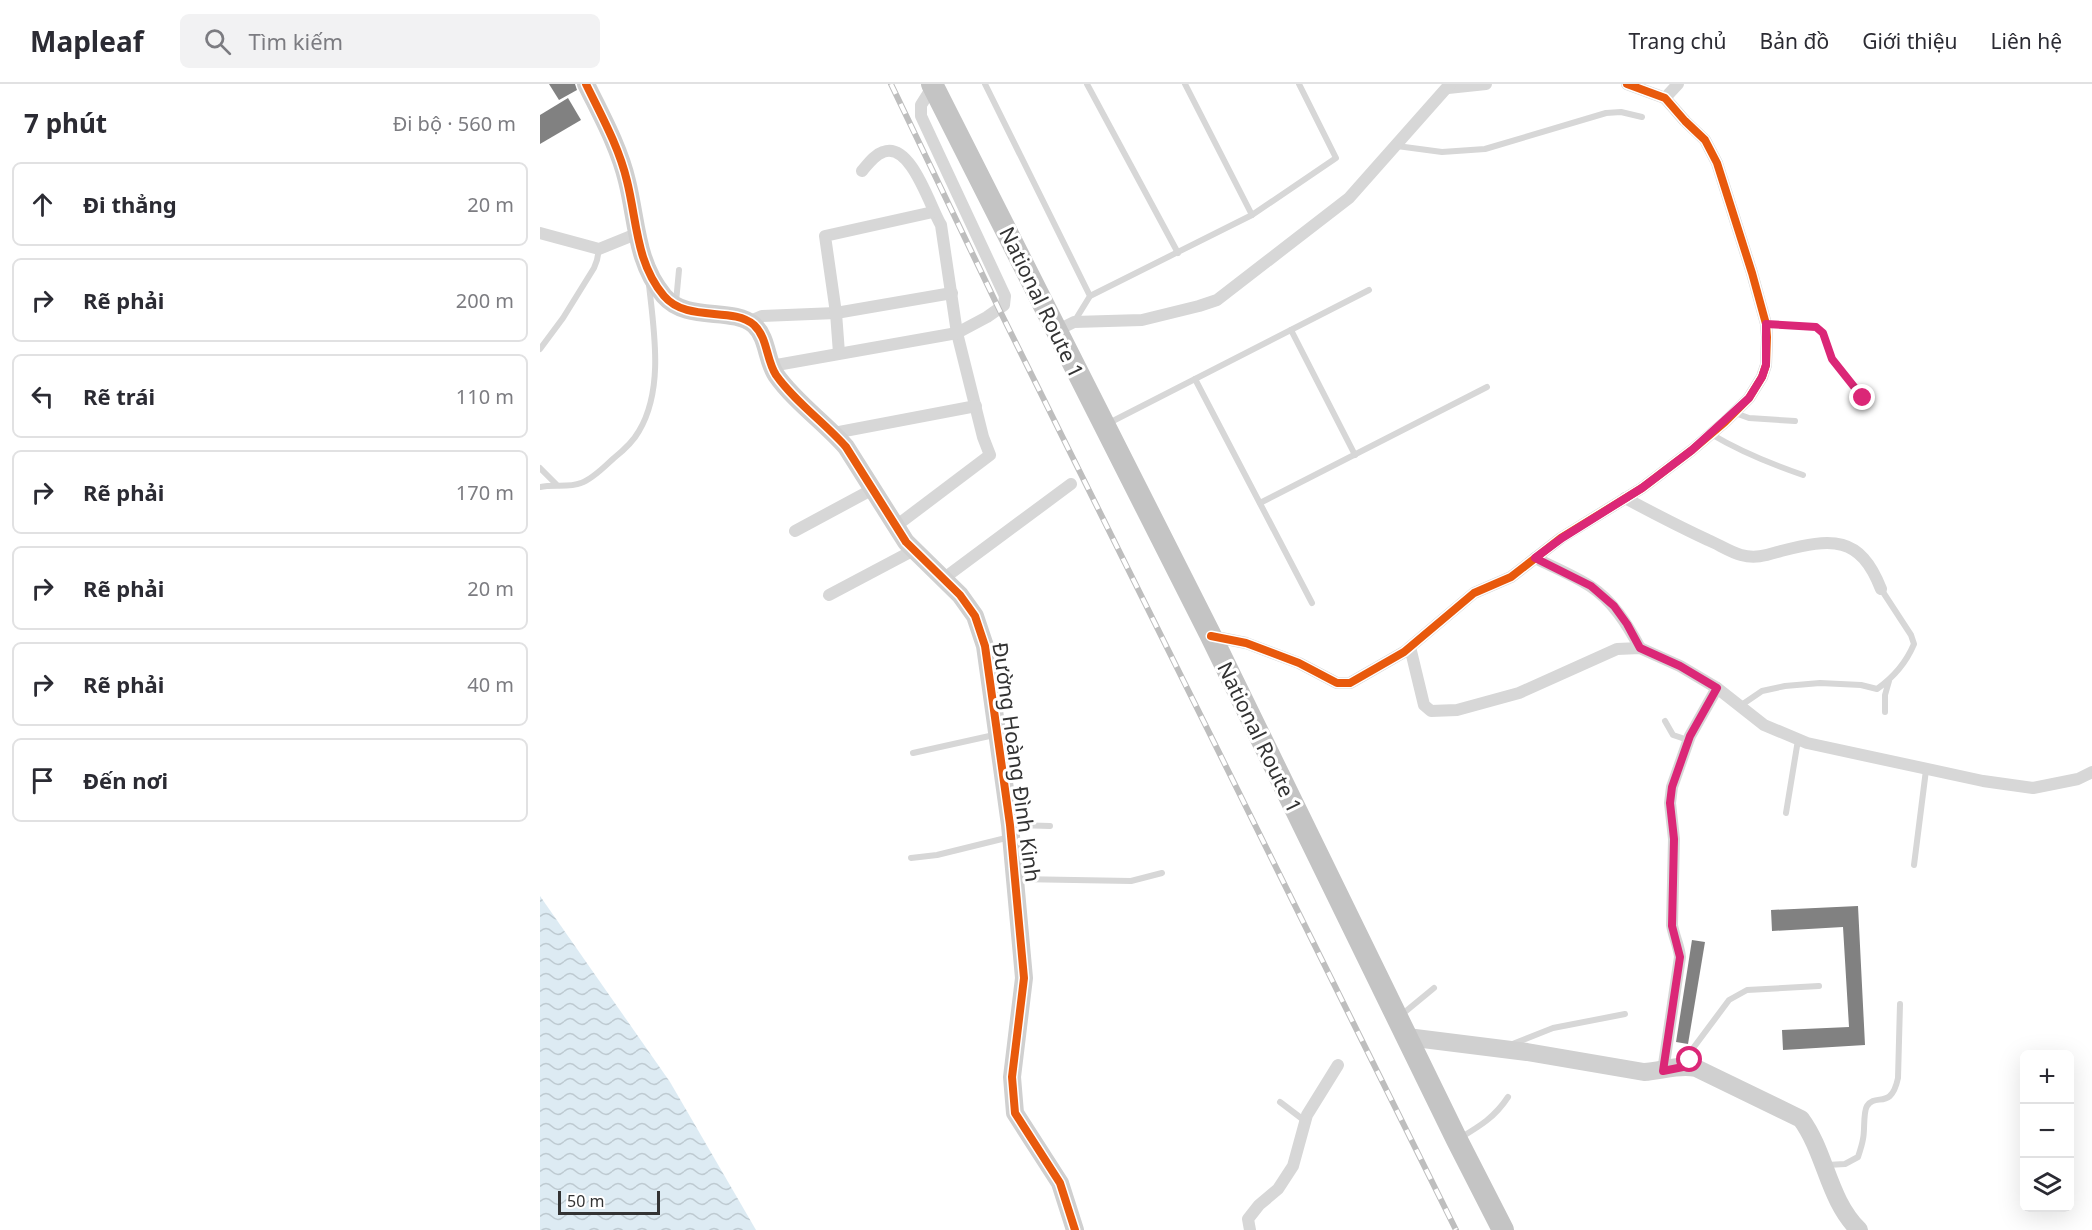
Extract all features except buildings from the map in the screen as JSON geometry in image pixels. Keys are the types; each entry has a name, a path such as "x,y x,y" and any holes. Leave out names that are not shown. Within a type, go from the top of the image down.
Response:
{"highway":[{"name":"National Route 1","path":"932,85 1065,327 1104,426 1210,636 1456,1140 1503,1230"}],"street":[{"path":"586,84 619,155 627,181 636,234 645,267 666,298 676,305 697,313 739,318 748,322 762,316 836,313 952,294"},
{"path":"1065,327 1143,320 1217,300 1349,198 1449,86 1486,84"},
{"path":"1210,636 1246,643 1299,663 1337,683 1350,683 1404,652 1474,593 1511,577 1562,538 1667,469 1711,434 1749,398 1762,377 1766,365 1766,324 1717,163 1705,140 1665,98 1627,84"},
{"path":"1665,98 1678,84"},
{"path":"771,366 957,333 1004,305 1005,299 921,116 921,105 932,85"},
{"path":"862,171 881,152 889,150 899,154 915,170 942,230 957,333 990,455 896,526"},
{"path":"839,353 825,236 933,212"},
{"path":"540,233 599,249 636,234"},
{"name":"Đường Hoàng Đình Kinh","path":"748,322 759,332 771,366 783,384 846,447 896,526 914,550 969,607 980,629 985,646 1011,831 1024,978 1012,1077 1012,1104 1015,1113 1060,1183 1076,1230"},
{"path":"834,433 976,406"},
{"path":"943,579 1071,484"},
{"path":"795,531 873,489"},
{"path":"1625,498 1741,555 1761,558 1806,546 1839,542 1864,556 1881,589"},
{"path":"829,595 914,550"},
{"path":"1535,558 1591,586 1614,606 1640,648"},
{"path":"1410,647 1424,705 1431,711 1457,710 1519,693 1617,649 1640,648 1680,666 1717,688 1764,724 1807,743 1983,782 2033,788 2078,779 2092,772"},
{"path":"1663,1071 1680,957 1672,926 1674,839 1670,803 1677,771 1689,740 1717,688"},
{"path":"1402,1028 1503,1050 1644,1072 1688,1066 1696,1068 1801,1119 1809,1131 1840,1204 1859,1230"},
{"path":"1250,1230 1248,1220 1251,1215 1278,1189 1293,1166 1306,1121 1338,1065"}],"lane":[{"path":"985,84 1090,296"},
{"path":"1087,84 1178,253"},
{"path":"1185,84 1252,215"},
{"path":"1065,327 1090,296 1252,215 1336,158 1299,84"},
{"path":"1396,146 1442,152 1485,149 1606,113 1621,112 1642,117"},
{"path":"540,349 563,318 594,268 599,249"},
{"path":"540,487 582,483 630,444 640,430 651,405 655,371 652,314 645,267"},
{"path":"676,305 678,270"},
{"path":"1104,426 1369,290"},
{"path":"1766,324 1816,327 1823,333 1832,359 1863,398"},
{"path":"1291,330 1355,454"},
{"path":"1195,379 1312,603"},
{"path":"1260,503 1487,387"},
{"path":"1734,413 1749,418 1795,421"},
{"path":"1711,434 1732,447 1769,464 1803,475"},
{"path":"540,468 556,484"},
{"path":"1740,706 1762,691 1785,686 1820,683 1861,685 1877,689 1889,680 1907,661 1914,644 1911,635 1881,589"},
{"path":"1885,712 1885,695 1889,680"},
{"path":"1665,721 1673,735 1689,740"},
{"path":"913,753 997,734"},
{"path":"1786,813 1798,740"},
{"path":"1914,865 1926,770"},
{"path":"911,858 937,855 1011,831 1050,826"},
{"path":"1015,879 1123,881 1162,873"},
{"path":"1688,1066 1694,1047 1729,1000 1747,990 1819,986"},
{"path":"1402,1028 1434,988"},
{"path":"1822,1166 1845,1164 1857,1157 1863,1141 1865,1111 1868,1104 1891,1097 1898,1078 1900,1004"},
{"path":"1503,1050 1515,1042 1553,1028 1625,1014"},
{"path":"1456,1140 1491,1119 1508,1097"},
{"path":"1281,1102 1306,1121"}],"water":[{"path":"540,896 670,1082 756,1230 540,1230"}],"railway":[{"path":"891,84 999,309 1456,1230"}],"cycle path":[{"path":"586,84 619,156 627,181 643,256 648,270 664,296 685,309 745,319 759,330 776,375 846,447 906,542 960,595 975,616 985,646 1010,825 1024,978 1012,1077 1015,1113 1060,1183 1075,1230"},
{"path":"1211,636 1246,643 1299,663 1337,683 1350,683 1404,652 1474,593 1511,577 1561,538 1642,488 1692,450 1749,398 1762,377 1766,365 1766,324 1717,163 1705,140 1665,98 1627,84"}],"route":[{"path":"1690,1060 1688,1066 1663,1071 1680,957 1680,948 1674,937 1672,926 1674,839 1670,803 1672,787 1690,736 1717,688 1680,666 1640,648 1614,606 1591,586 1535,558 1562,538 1642,488 1692,450 1749,398 1762,377 1766,365 1766,324 1816,327 1823,333 1832,359 1863,398"}]}
